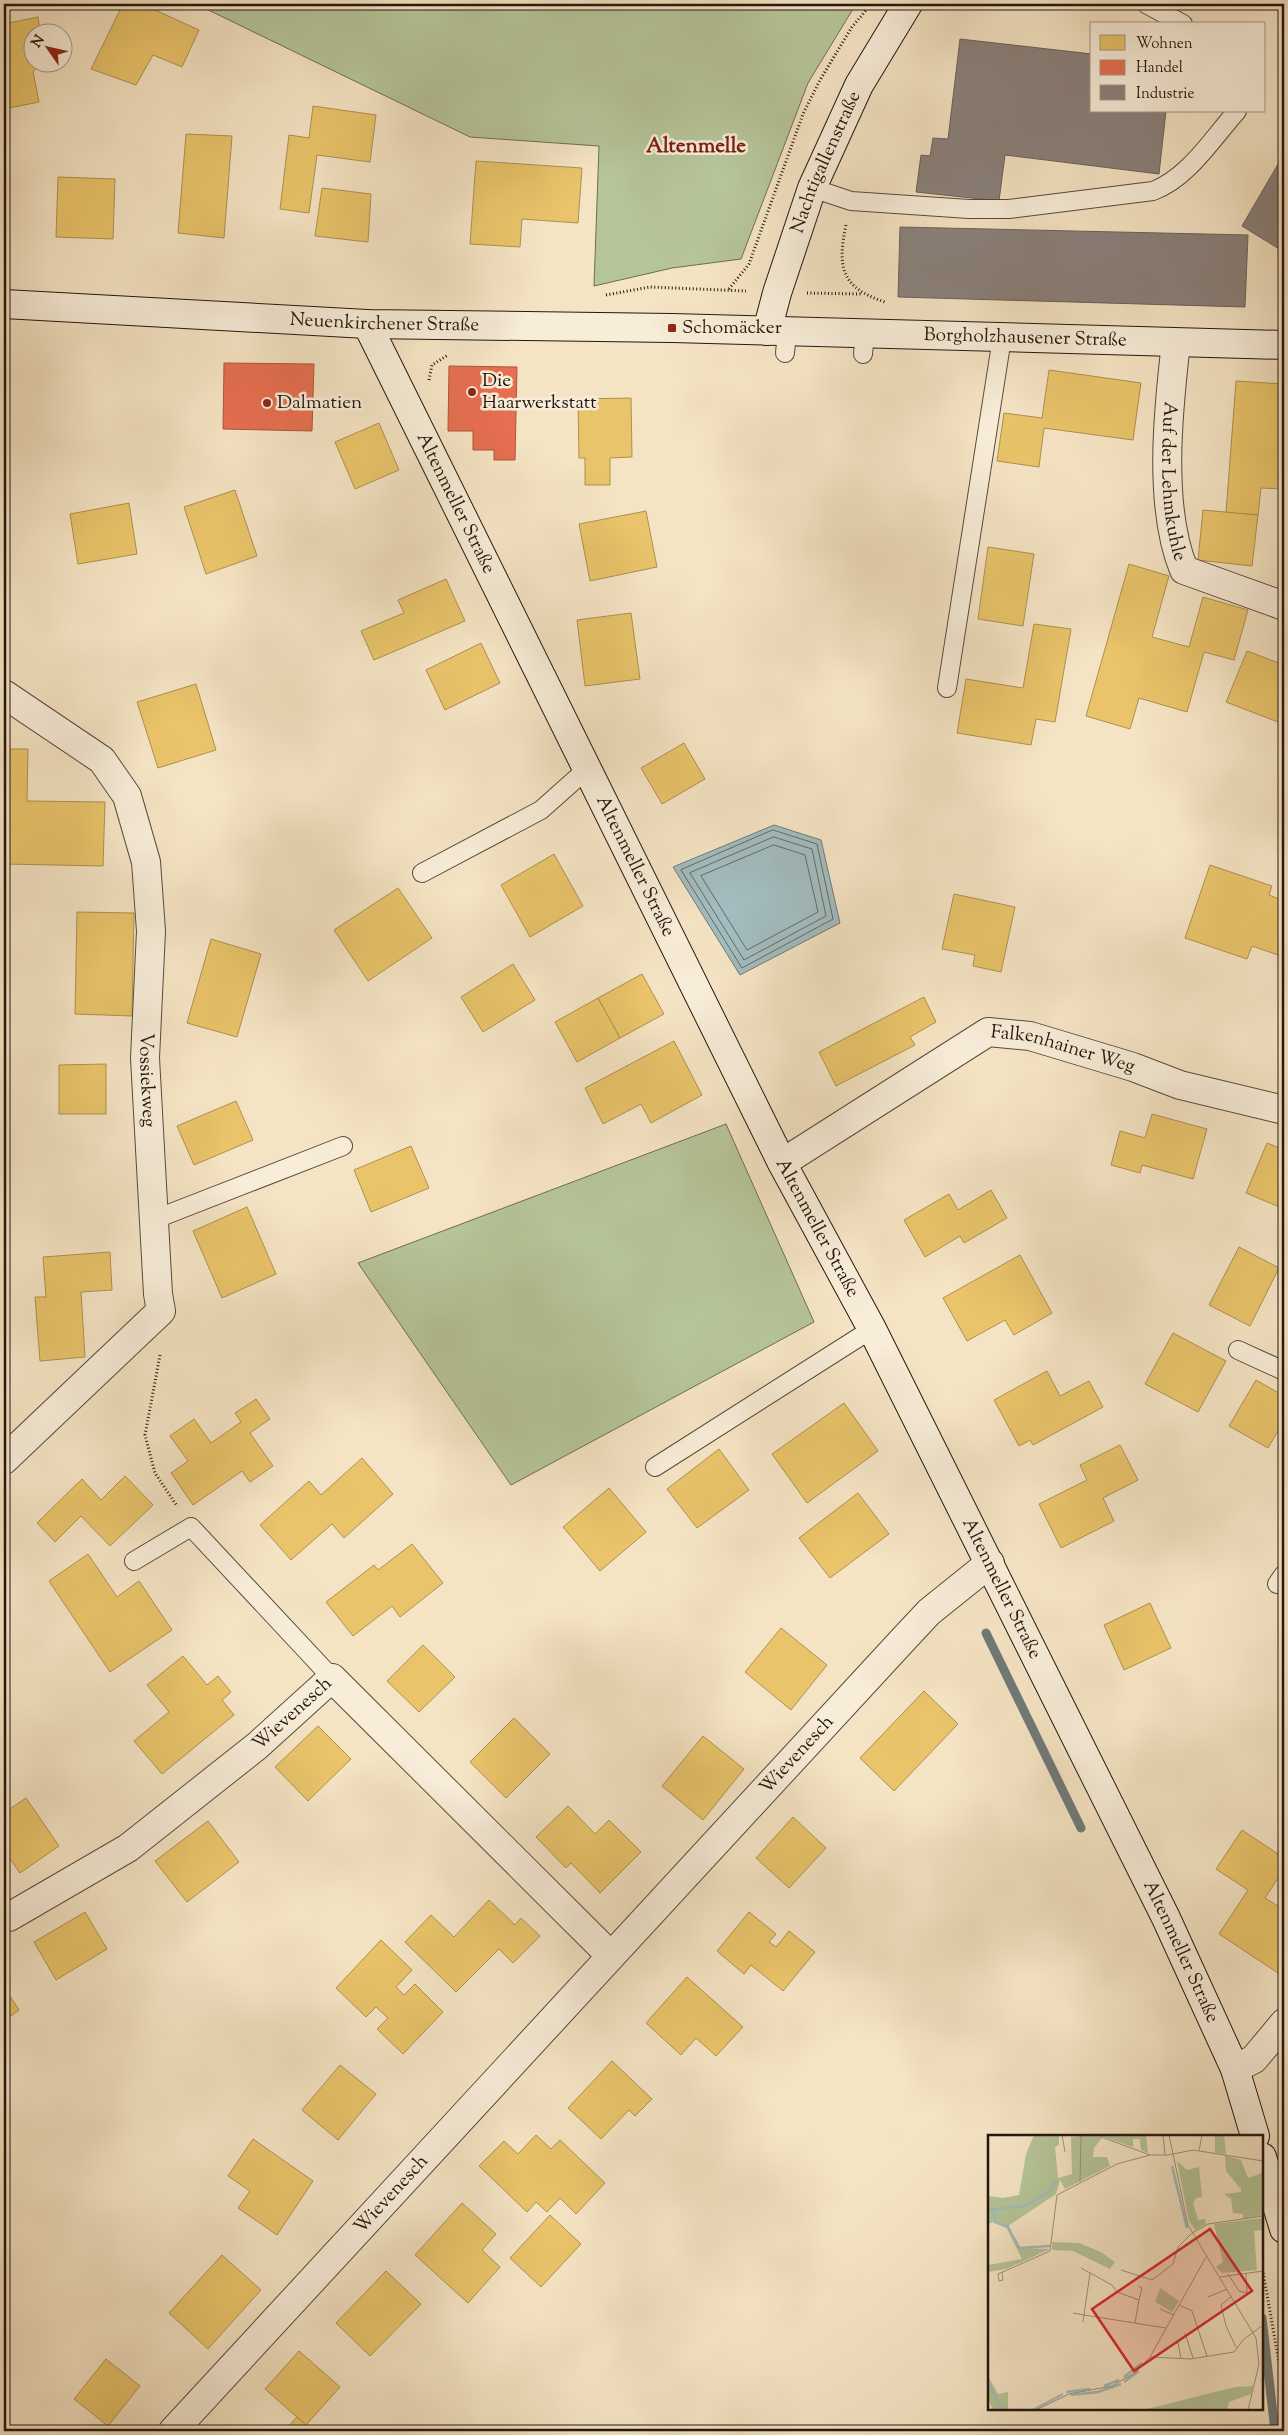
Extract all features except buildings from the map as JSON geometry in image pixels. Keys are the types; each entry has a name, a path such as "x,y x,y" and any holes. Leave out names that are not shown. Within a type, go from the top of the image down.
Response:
{"street":[{"name":"Nachtigallenstraße","path":"780,339 777,293 812,188 859,85 908,4"},
{"name":"Neuenkirchener Straße","path":"4,304 367,324 780,339"},
{"name":"Altenmeller Straße","path":"367,324 782,1163 872,1329 1166,1918 1234,2069 1255,2135"},
{"name":"Borgholzhausener Straße","path":"780,339 864,344 934,345 1002,338 1176,344 1284,345"},
{"name":"Auf der Lehmkuhle","path":"1176,344 1171,394 1168,474 1175,547 1184,570 1284,606"},
{"name":"Vossiekweg","path":"4,694 102,760 127,796 144,852 151,931 145,1058 153,1220 161,1311"},
{"name":"Falkenhainer Weg","path":"782,1163 988,1032 1030,1036 1133,1067 1180,1085 1284,1110"},
{"path":"4,1460 161,1311"},
{"name":"Wievenesch","path":"173,2431 610,1955 929,1612 990,1563"},
{"name":"Wievenesch","path":"4,1916 9,1917 128,1848 257,1746 332,1678 610,1955"},
{"path":"1234,2069 1254,2059 1284,2023"},
{"path":"1263,2160 1284,2229"}],"lane":[{"path":"1146,4 1179,22"},
{"path":"812,188 851,201 969,209 1008,209 1153,191 1168,186 1184,171 1235,112"},
{"path":"947,688 1002,338"},
{"path":"422,873 541,810 587,769"},
{"path":"153,1220 343,1146"},
{"path":"654,1467 872,1329"},
{"path":"1238,1350 1284,1371"},
{"path":"134,1561 191,1527 332,1678"}],"path":[{"path":"728,290 749,264 803,114 848,35 871,4"},
{"path":"851,201 842,246 843,274 862,294"},
{"path":"602,296 650,287 777,293 862,294 887,303"},
{"path":"161,1311 160,1362 145,1435 155,1473 191,1527"},
{"path":"1263,2272 1284,2391"}],"green space":[{"path":"196,4 856,4 808,83 741,259 672,268 594,286 599,146 470,137"},
{"path":"726,1124 814,1322 511,1485 358,1263"}],"water":[{"path":"774,825 821,840 840,923 740,975 673,867"}],"waterway":[{"path":"986,1633 1081,1828"},
{"path":"1263,2327 1275,2431"}],"place":[{"name":"Schomäcker","path":"672,328"},
{"name":"Die Haarwerkstatt","path":"472,392"},
{"name":"Dalmatien","path":"267,403"}],"district":[{"name":"Altenmelle","path":"696,147"}]}
